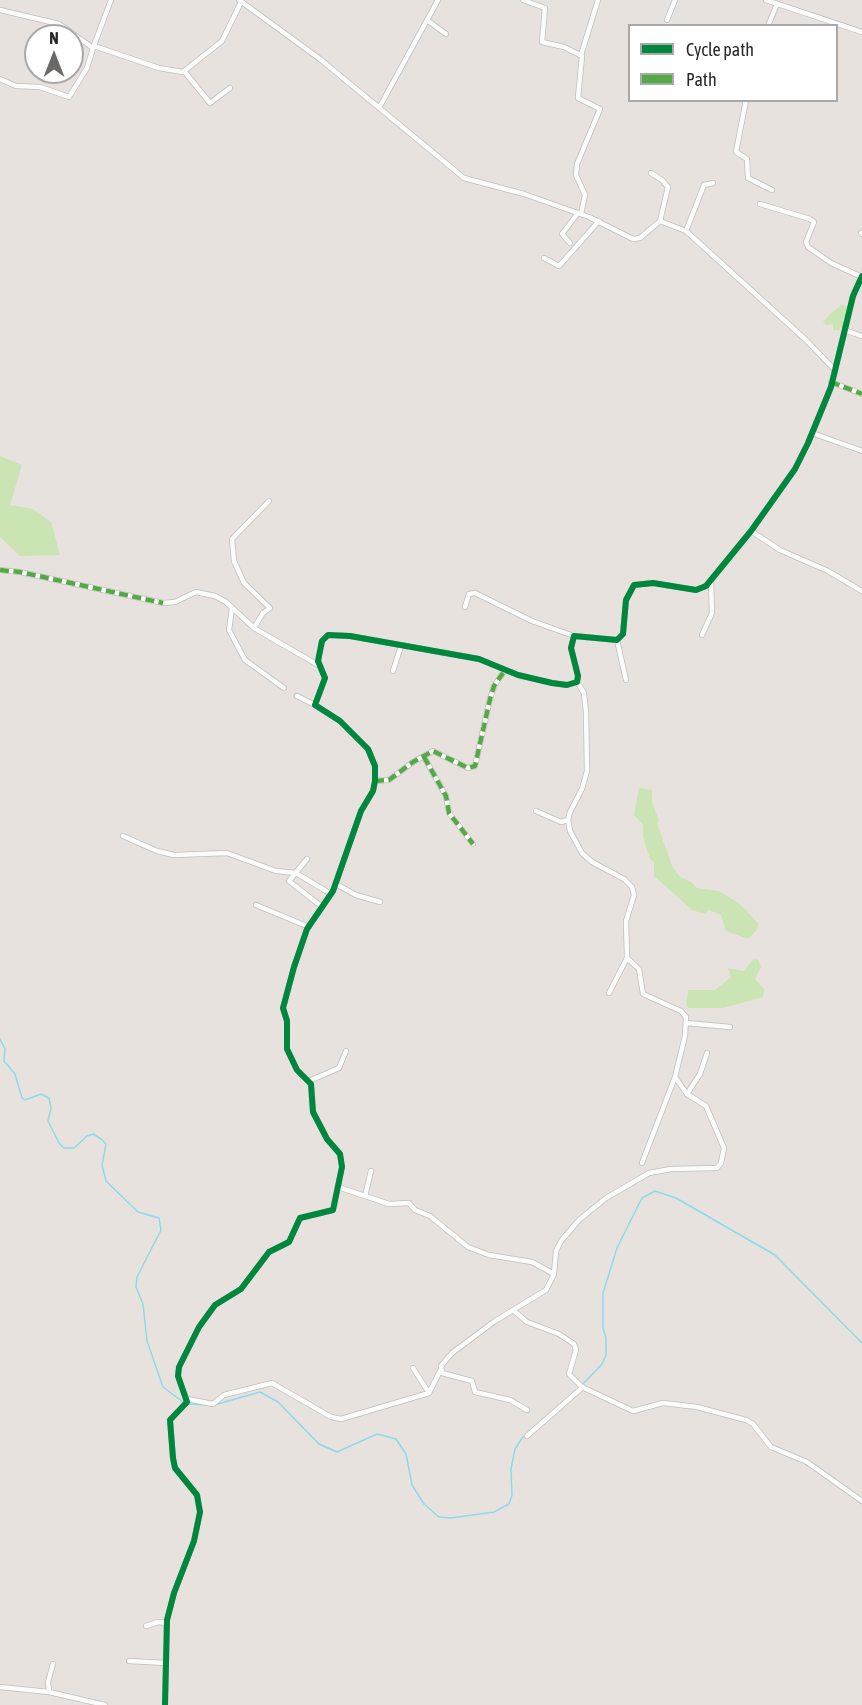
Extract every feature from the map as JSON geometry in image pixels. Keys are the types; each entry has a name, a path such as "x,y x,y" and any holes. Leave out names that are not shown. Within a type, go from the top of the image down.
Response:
{"street":[{"path":"0,79 16,86 40,87 69,97 87,68 111,0"},
{"path":"379,108 438,0"},
{"path":"523,0 545,9 542,42 581,55"},
{"path":"570,243 562,234 579,214 585,195 576,175 577,164 600,109 578,98 581,55 598,0"},
{"path":"667,20 675,0"},
{"path":"766,0 838,24"},
{"path":"184,71 222,41 240,1 320,59 408,130 454,173 464,178 524,194 598,221 636,239 660,220 668,196 668,187 651,173"},
{"path":"769,24 777,4"},
{"path":"0,10 59,24 93,47 159,68 184,71 210,103 230,88"},
{"path":"427,20 446,34"},
{"path":"838,24 862,32"},
{"path":"746,102 736,152 747,159 748,178 772,190"},
{"path":"686,231 704,185 713,183"},
{"path":"617,640 623,634 626,600 634,585 656,583 696,590 711,581 752,531 795,469 812,433 831,382 847,331 854,296 862,276 831,263 808,247 806,242 813,221 760,204"},
{"path":"660,220 686,231 815,348 834,369"},
{"path":"544,258 559,266 598,221"},
{"path":"854,296 862,300"},
{"path":"847,331 862,336"},
{"path":"831,382 862,394"},
{"path":"812,433 862,451"},
{"path":"254,628 263,613 270,608 244,583 234,561 232,539 269,501"},
{"path":"752,531 780,550 828,571 862,591"},
{"path":"0,570 20,572 163,603 175,602 199,592 223,600 254,628 318,665 325,678 315,705"},
{"path":"702,635 712,612 711,581"},
{"path":"465,607 469,594 473,592 532,621 574,636 617,640"},
{"path":"232,608 229,630 245,660 284,688"},
{"path":"318,665 319,650 328,635 350,636 479,659 505,670 552,683 567,685 577,682"},
{"path":"574,636 571,648 578,676 577,682 584,693 586,712 587,771 568,820 570,831 582,853 592,862 624,879 632,887 634,895 626,921 627,958 609,993"},
{"path":"617,640 626,680"},
{"path":"393,671 401,646"},
{"path":"375,781 389,780 412,762 435,751 468,768 475,766 494,686 505,670"},
{"path":"187,1401 178,1371 199,1327 215,1305 242,1288 269,1252 289,1242 300,1218 333,1210 338,1187 342,1160 313,1112 312,1090 309,1081 297,1070 287,1050 287,1021 284,1008 294,967 309,927 336,884 361,811 373,791 375,766 368,749 340,721 297,696"},
{"path":"424,757 446,796 449,813 473,844"},
{"path":"536,812 561,822 568,820"},
{"path":"123,836 166,854 190,856 227,853 276,871 296,873 331,894"},
{"path":"306,860 290,879 291,883 321,906"},
{"path":"336,884 356,895 380,902"},
{"path":"256,905 309,927"},
{"path":"627,958 639,969 643,994 681,1011 686,1023 675,1077 642,1163"},
{"path":"686,1023 730,1027"},
{"path":"309,1081 339,1068 346,1051"},
{"path":"687,1094 700,1074 706,1053"},
{"path":"187,1401 213,1404 224,1395 272,1383 331,1417 341,1419 429,1393 442,1364 452,1353 546,1290 554,1274 556,1251 561,1240 579,1220 620,1188 660,1171 713,1169 721,1163 724,1148 713,1118 706,1106 687,1094 675,1077"},
{"path":"365,1196 371,1171"},
{"path":"338,1187 389,1204 409,1203 415,1210 430,1216 468,1247 489,1255 532,1262 554,1274"},
{"path":"513,1310 527,1322 559,1334 574,1344 576,1350 569,1374 581,1386 633,1411 663,1403 697,1407 746,1420 753,1424 771,1447 807,1462 862,1501"},
{"path":"412,1368 429,1393"},
{"path":"440,1371 472,1381 475,1392 510,1400 527,1410"},
{"path":"527,1436 581,1386"},
{"path":"165,1705 167,1623 174,1593 194,1541 200,1512 197,1495 182,1478 173,1461 170,1421 187,1401"},
{"path":"146,1626 158,1622 167,1623"},
{"path":"129,1661 166,1662"},
{"path":"49,1692 48,1682 53,1664"},
{"path":"0,1687 49,1692 105,1705"}],"green space":[{"path":"843,304 847,308 845,317 842,319 846,323 844,329 841,327 839,330 833,330 833,324 826,325 823,322"},
{"path":"0,456 22,465 10,505 33,509 51,522 60,555 20,556 0,537"},
{"path":"639,788 652,790 652,802 659,821 657,823 672,866 680,877 697,888 719,891 740,904 758,923 757,930 748,939 726,931 721,915 709,910 705,914 692,910 654,876 654,862 650,859 643,837 643,825 634,815"},
{"path":"754,959 758,960 761,967 755,979 764,989 763,997 723,1008 689,1008 686,1005 688,990 715,990 731,977 728,968 743,971"}],"waterway":[{"path":"0,1039 5,1049 4,1061 15,1074 22,1098 25,1100 41,1094 49,1098 51,1108 48,1121 59,1143 64,1148 74,1148 87,1136 93,1134 101,1139 106,1144 102,1165 106,1181 138,1212 159,1218 161,1230 137,1277 136,1287 143,1304 147,1341 163,1387 183,1402"},
{"path":"583,1384 602,1364 606,1355 603,1293 617,1248 642,1198 655,1191 676,1198 775,1255 862,1343"},
{"path":"214,1405 260,1392 278,1402 319,1444 337,1452 377,1434 396,1439 406,1454 412,1485 424,1504 439,1517 451,1518 494,1512 509,1504 512,1495 511,1469 515,1449 522,1438 579,1388"},
{"path":"187,1404 210,1405"}],"marked path":[{"path":"831,382 862,394"},
{"path":"0,570 20,572 163,603"},
{"path":"375,781 389,780 413,762 433,751 468,768 475,766 494,686 505,670"},
{"path":"424,757 446,796 449,813 473,844"}],"cycle path":[{"path":"165,1705 167,1620 174,1593 194,1541 200,1512 197,1495 175,1468 173,1458 170,1420 187,1402 178,1376 179,1367 199,1327 215,1305 241,1289 269,1252 289,1242 300,1218 333,1210 342,1167 340,1154 327,1139 313,1112 311,1084 297,1070 287,1049 287,1021 283,1008 307,929 333,891 361,811 373,791 375,781 375,766 368,749 340,721 315,705 325,678 318,661 322,641 328,635 350,636 479,659 518,675 552,683 567,685 577,682 578,676 571,648 574,636 617,640 623,634 626,600 634,585 653,583 696,590 706,586 751,531 795,469 831,387 853,296 862,276"}]}
